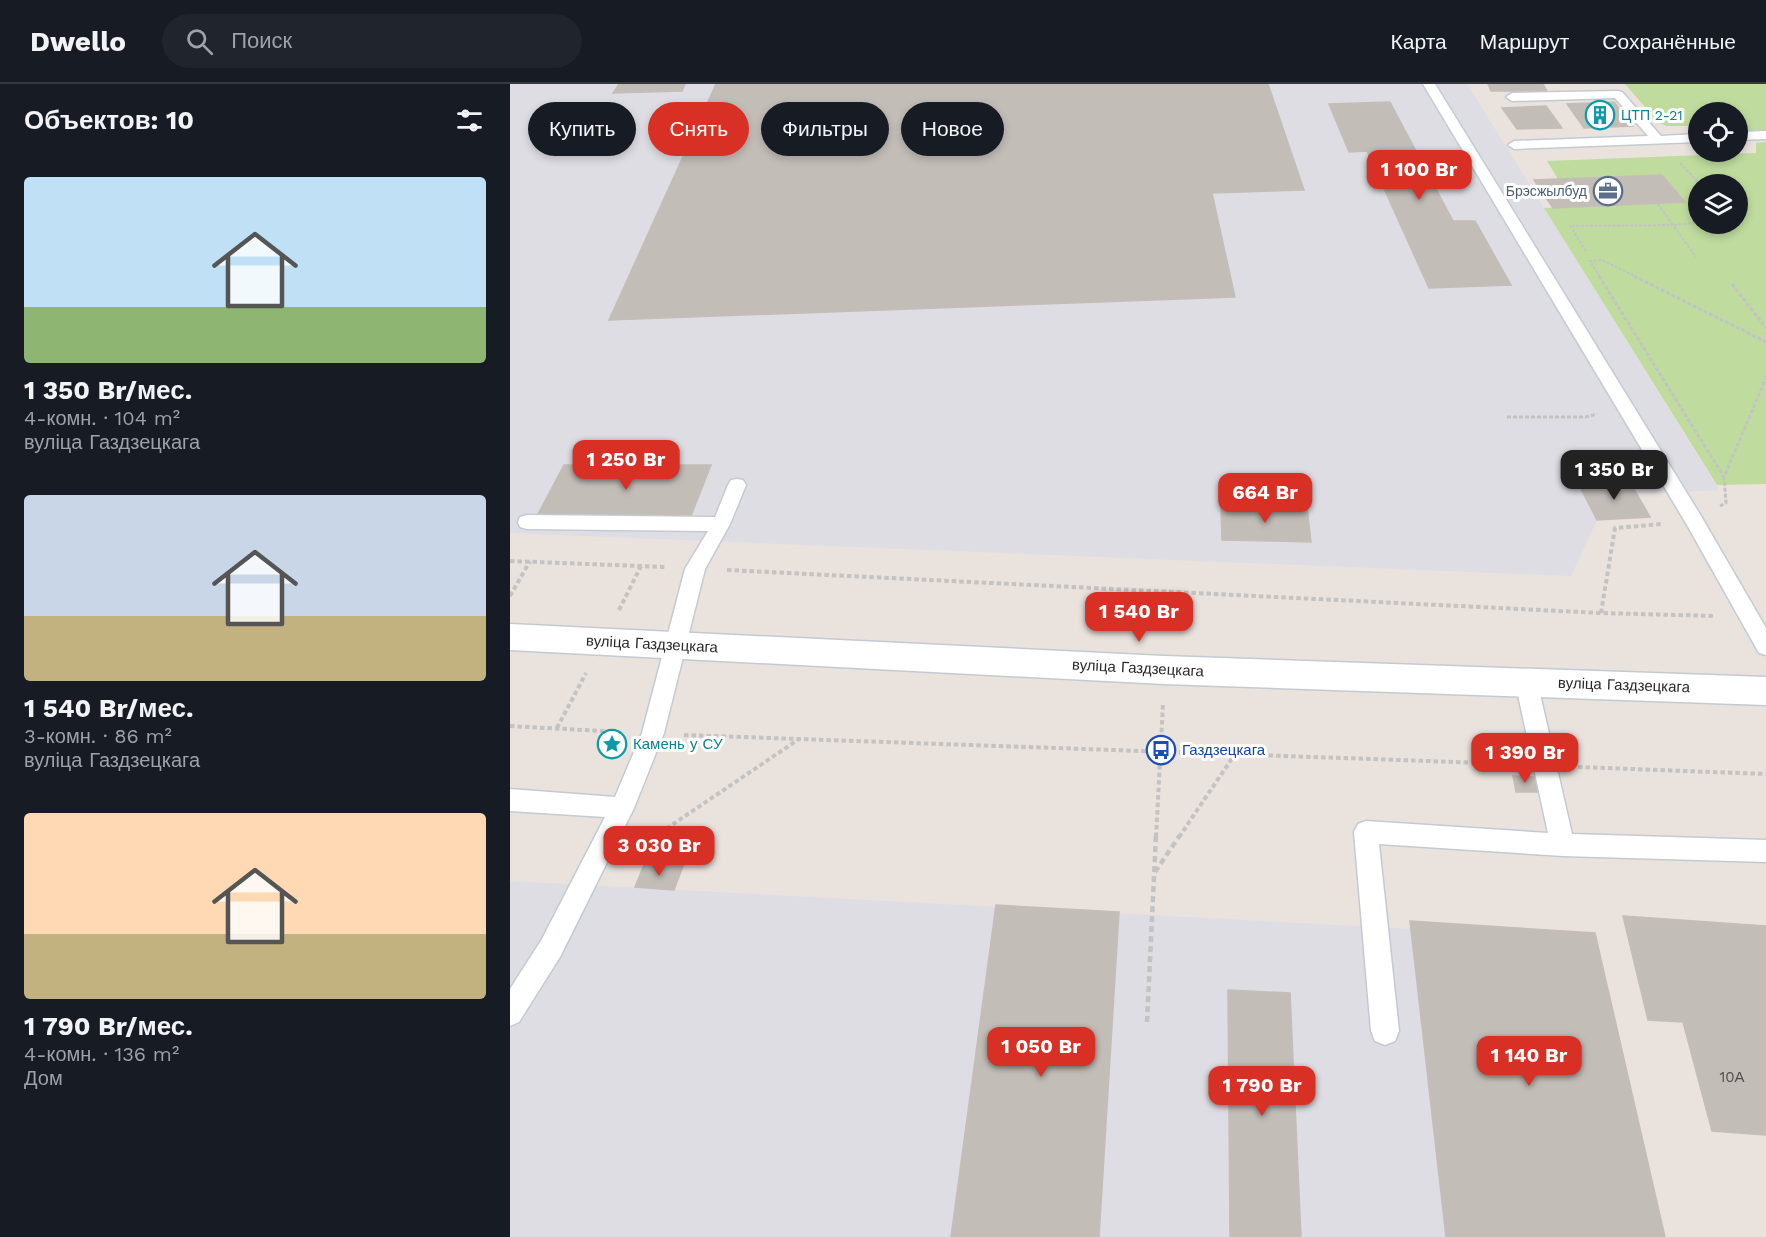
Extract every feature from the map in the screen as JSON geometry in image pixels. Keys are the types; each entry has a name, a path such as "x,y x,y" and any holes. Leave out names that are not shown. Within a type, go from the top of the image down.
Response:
{"street":[{"name":"вуліца Газдзецкага","path":"510,638 1164,670 1766,691"}],"lane":[{"path":"1429,84 1751,616 1766,647"},
{"path":"1512,97 1618,94 1658,139"},
{"path":"1748,136 1766,135"},
{"path":"1514,145 1688,138"},
{"path":"510,1013 551,948 622,808 653,734 695,569 721,524 737,485"},
{"path":"527,522 721,524"},
{"path":"1526,681 1563,845"},
{"path":"510,800 622,808"},
{"path":"1385,1030 1366,832 1563,845 1766,851"}],"path":[{"path":"1680,162 1691,174"},
{"path":"1658,204 1696,257"},
{"path":"1586,251 1570,226 1688,224"},
{"path":"1724,477 1590,261 1602,260 1766,342"},
{"path":"1732,284 1766,328"},
{"path":"510,561 1601,613 1751,616"},
{"path":"510,596 530,561"},
{"path":"1147,1022 1164,670"},
{"path":"510,726 653,734 1161,750 1766,774"},
{"path":"633,851 800,738"},
{"path":"1155,872 1235,753"}],"shaded area":[{"path":"510,84 1467,84 1719,490 1637,494 1597,520 1571,576 510,533"},
{"path":"510,881 1412,929 1446,1237 510,1237"}],"green space":[{"path":"1625,84 1766,84 1766,132 1748,130 1748,102 1688,102 1688,126 1667,126 1659,123"},
{"path":"1766,142 1766,484 1717,485 1544,208 1684,202 1662,175 1558,179 1547,161 1688,156 1688,162 1748,162 1748,153 1756,153 1756,143"}],"building":[{"path":"619,84 685,84 682,91 613,93"},
{"path":"716,84 1268,84 1304,190 1212,193 1235,297 609,320 683,156 749,156 749,102 708,102"},
{"path":"1488,84 1543,84 1547,91 1491,91"},
{"path":"1390,102 1453,221 1475,221 1511,285 1429,288 1367,151 1349,152 1329,104"},
{"name":"ЦТП 2-21","path":"1614,102 1633,126 1584,128 1567,104"},
{"path":"1546,106 1562,128 1517,129 1502,108"},
{"name":"Брэсжылбуд","path":"1662,175 1685,202 1553,208 1534,180"},
{"path":"564,465 711,465 691,516 537,516"},
{"path":"1630,482 1650,517 1597,520 1579,485"},
{"path":"1221,505 1307,507 1311,542 1222,540"},
{"path":"1513,776 1534,777 1538,792 1516,792"},
{"path":"644,865 683,866 674,890 635,887"},
{"path":"996,905 1119,912 1099,1237 951,1237"},
{"path":"1623,916 1766,926 1766,1135 1712,1131 1683,1022 1648,1020"},
{"path":"1410,921 1595,933 1665,1237 1446,1237"},
{"path":"1228,990 1290,993 1301,1237 1230,1237"}],"place":[{"name":"ЦТП 2-21","path":"1600,115"},
{"name":"Брэсжылбуд","path":"1608,191"},
{"name":"Камень у СУ","path":"612,744"},
{"name":"Газдзецкага","path":"1161,750"}]}
